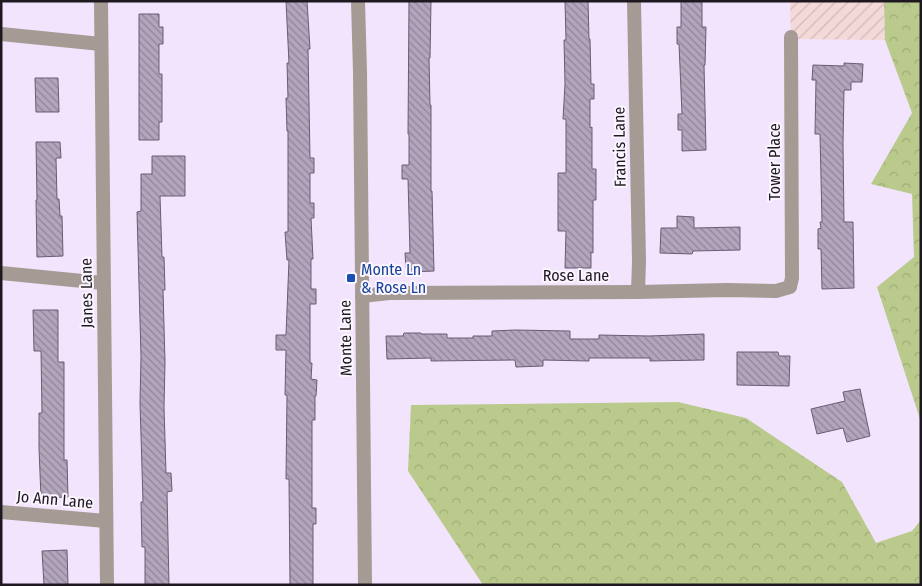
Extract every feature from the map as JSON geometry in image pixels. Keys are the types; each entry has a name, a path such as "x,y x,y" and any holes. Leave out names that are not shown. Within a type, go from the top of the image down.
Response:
{"street":[{"name":"Janes Lane","path":"101,1 107,585"},
{"name":"Monte Lane","path":"358,1 365,585"},
{"name":"Francis Lane","path":"634,1 638,292"},
{"path":"1,34 101,44"},
{"name":"Tower Place","path":"790,287 792,278 791,37"},
{"path":"1,273 103,284"},
{"name":"Rose Lane","path":"362,296 389,293 728,290 776,292 790,287"},
{"name":"Jo Ann Lane","path":"1,512 106,521"}],"shaded area":[{"path":"790,1 884,1 885,40 791,39"}],"green space":[{"path":"884,1 921,1 921,422 877,287 914,257 912,194 871,184 912,113 885,40"},
{"path":"678,402 746,418 842,482 876,543 912,531 921,520 921,585 483,585 408,471 411,405"}],"building":[{"path":"286,1 307,1 310,49 308,49 310,158 314,158 314,173 310,173 310,203 314,203 314,218 311,218 313,259 311,259 311,289 316,289 316,304 310,304 310,363 312,363 311,379 317,380 315,420 312,420 312,508 316,508 316,524 313,524 313,585 290,585 289,479 286,479 286,350 276,350 276,335 286,335 289,260 287,260 285,232 288,232 288,131 286,98 288,98 287,63 289,63"},
{"path":"409,1 431,1 429,58 434,271 409,272 409,267 406,268 405,253 410,253 408,179 402,179 402,165 409,165"},
{"path":"565,1 588,1 591,84 594,84 594,99 590,99 590,128 592,127 592,169 596,169 596,200 593,200 593,253 591,252 591,268 565,268 566,231 558,231 558,173 566,173 566,119 563,119 565,84 564,40 566,40"},
{"path":"681,1 702,1 702,27 706,27 704,65 706,150 682,151 682,130 678,130 678,114 682,114 679,44 677,44 677,27 681,27"},
{"path":"139,14 159,14 159,27 163,27 163,44 159,44 159,74 162,74 162,122 159,122 159,140 139,140"},
{"path":"844,63 863,64 862,82 851,82 851,90 844,90 844,222 853,222 854,288 822,289 821,249 818,249 818,229 821,228 820,222 822,222 820,134 815,134 816,80 812,80 813,65 844,66"},
{"path":"35,78 58,78 59,112 36,112"},
{"path":"36,142 60,142 61,158 56,158 57,199 59,199 60,216 62,216 63,256 37,257"},
{"path":"152,156 185,156 185,196 160,196 165,290 163,290 166,473 171,473 172,491 167,492 169,585 145,585 145,547 142,547 141,356 137,212 141,211 141,174 152,174"},
{"path":"677,216 694,217 694,228 740,227 740,250 693,251 692,254 660,253 661,228 677,228"},
{"path":"33,310 58,310 58,362 64,362 64,460 67,460 68,497 41,498 39,413 42,413 41,351 34,351"},
{"path":"492,331 570,331 570,339 599,339 599,335 704,334 704,360 650,361 650,358 589,358 589,361 543,360 543,366 516,367 515,360 431,361 431,358 387,359 386,336 421,333 447,334 447,338 473,338 473,336 492,336"},
{"path":"737,352 778,352 779,356 790,356 789,386 737,385"},
{"path":"860,389 870,436 847,442 843,428 817,434 811,409 845,401 843,392"},
{"path":"67,550 68,585 44,585 42,551"}],"place":[{"name":"Monte Ln & Rose Ln","path":"351,278"}]}
